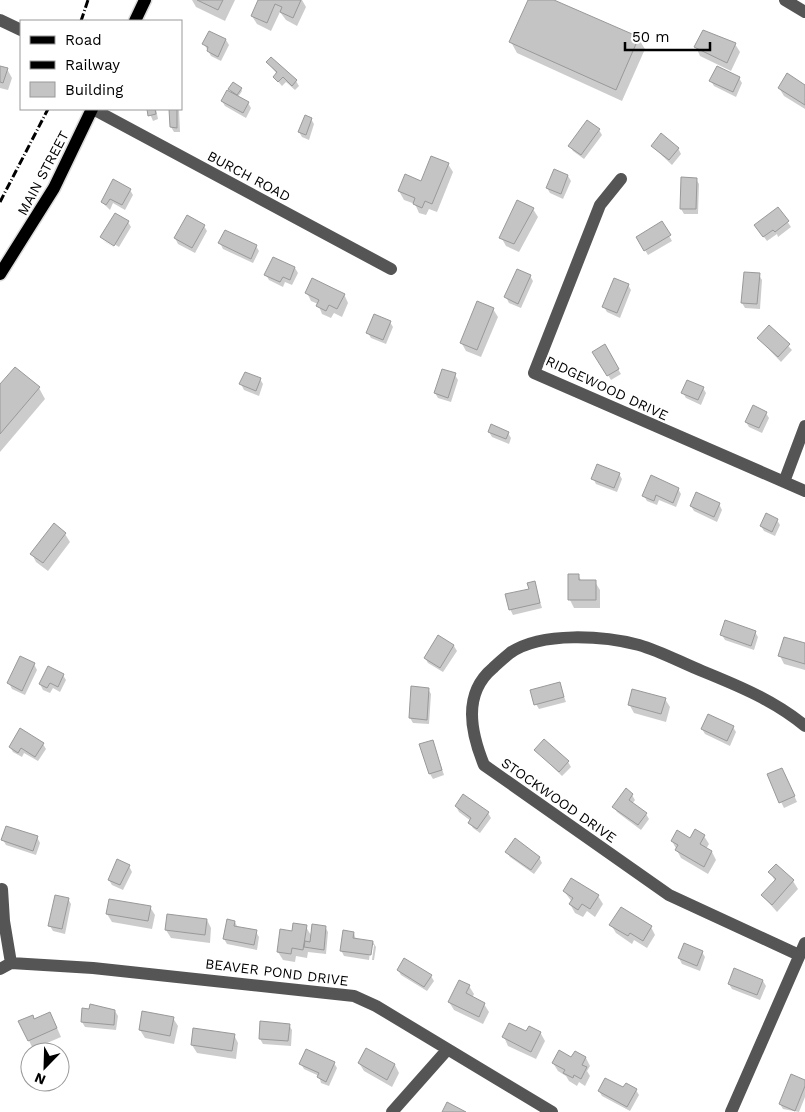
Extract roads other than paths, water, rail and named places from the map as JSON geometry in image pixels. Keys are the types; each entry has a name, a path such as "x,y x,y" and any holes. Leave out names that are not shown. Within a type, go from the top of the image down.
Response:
{"main road":[{"path":"135,20 145,0"},
{"name":"MAIN STREET","path":"0,274 54,188 93,110"}],"street":[{"path":"785,0 801,6"},
{"path":"0,20 20,30"},
{"name":"BURCH ROAD","path":"95,110 391,268"},
{"name":"RIDGEWOOD DRIVE","path":"621,179 600,205 534,373 805,491"},
{"path":"784,482 805,426"},
{"name":"STOCKWOOD DRIVE","path":"731,1112 802,949 669,895 484,766 474,741 470,715 475,693 486,674 511,652 537,642 587,637 640,646 717,677 765,698 805,726"},
{"path":"2,889 6,966"},
{"name":"BEAVER POND DRIVE","path":"6,966 92,968 354,996 376,1006 552,1112"},
{"path":"392,1112 447,1050"}],"railway":[{"path":"81,20 88,0"},
{"path":"0,202 47,110"}]}
